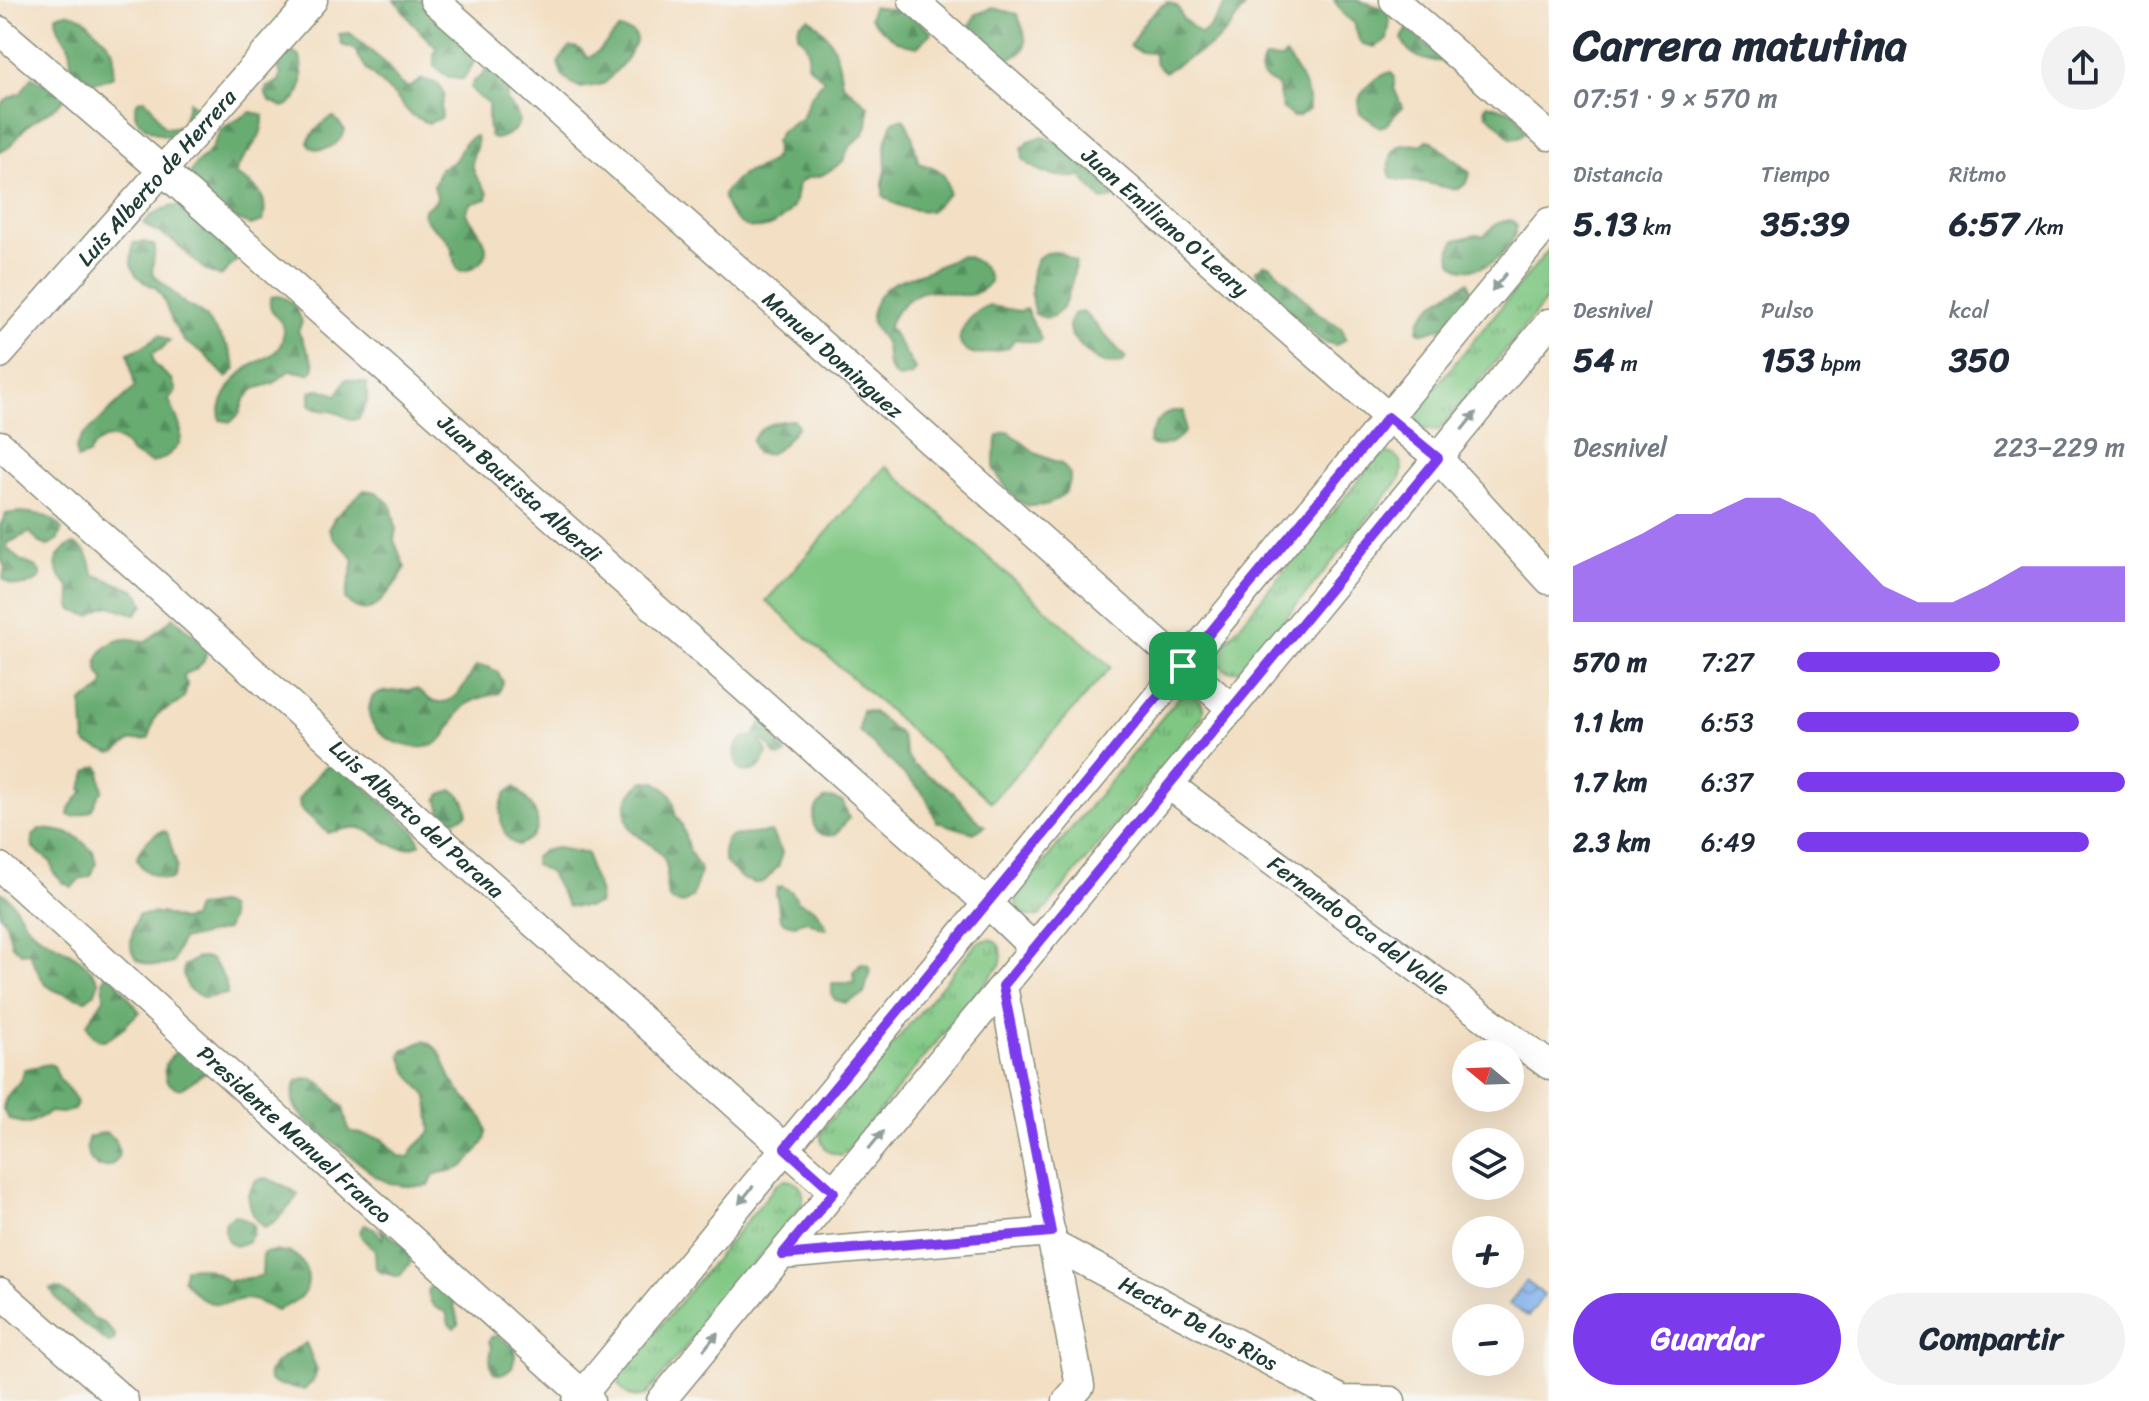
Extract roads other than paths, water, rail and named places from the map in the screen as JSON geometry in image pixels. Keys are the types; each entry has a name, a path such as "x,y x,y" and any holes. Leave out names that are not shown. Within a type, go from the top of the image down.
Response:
{"street":[{"name":"Luis Alberto de Herrera","path":"0,354 313,0"},
{"name":"Manuel Dominguez","path":"434,0 1232,709"},
{"name":"Juan Emiliano O'Leary","path":"913,0 1429,451 1549,580"},
{"path":"1394,0 1549,136"},
{"name":"Juan Bautista Alberdi","path":"0,31 162,170 1034,948"},
{"path":"583,1399 785,1148 1549,222"},
{"path":"661,1401 1232,709 1429,451 1549,323"},
{"name":"Luis Alberto del Parana","path":"0,445 834,1192"},
{"name":"Fernando Oca del Valle","path":"1169,785 1549,1065"},
{"name":"Presidente Manuel Franco","path":"0,867 583,1399"},
{"path":"1003,986 1080,1386 1067,1401"},
{"path":"782,1255 1052,1238"},
{"name":"Hector De los Rios","path":"1052,1238 1342,1400 1391,1401"},
{"path":"0,1292 124,1401"}],"water":[{"path":"1526,1281 1544,1295 1528,1317 1524,1314 1524,1304 1509,1304 1524,1288"}]}
